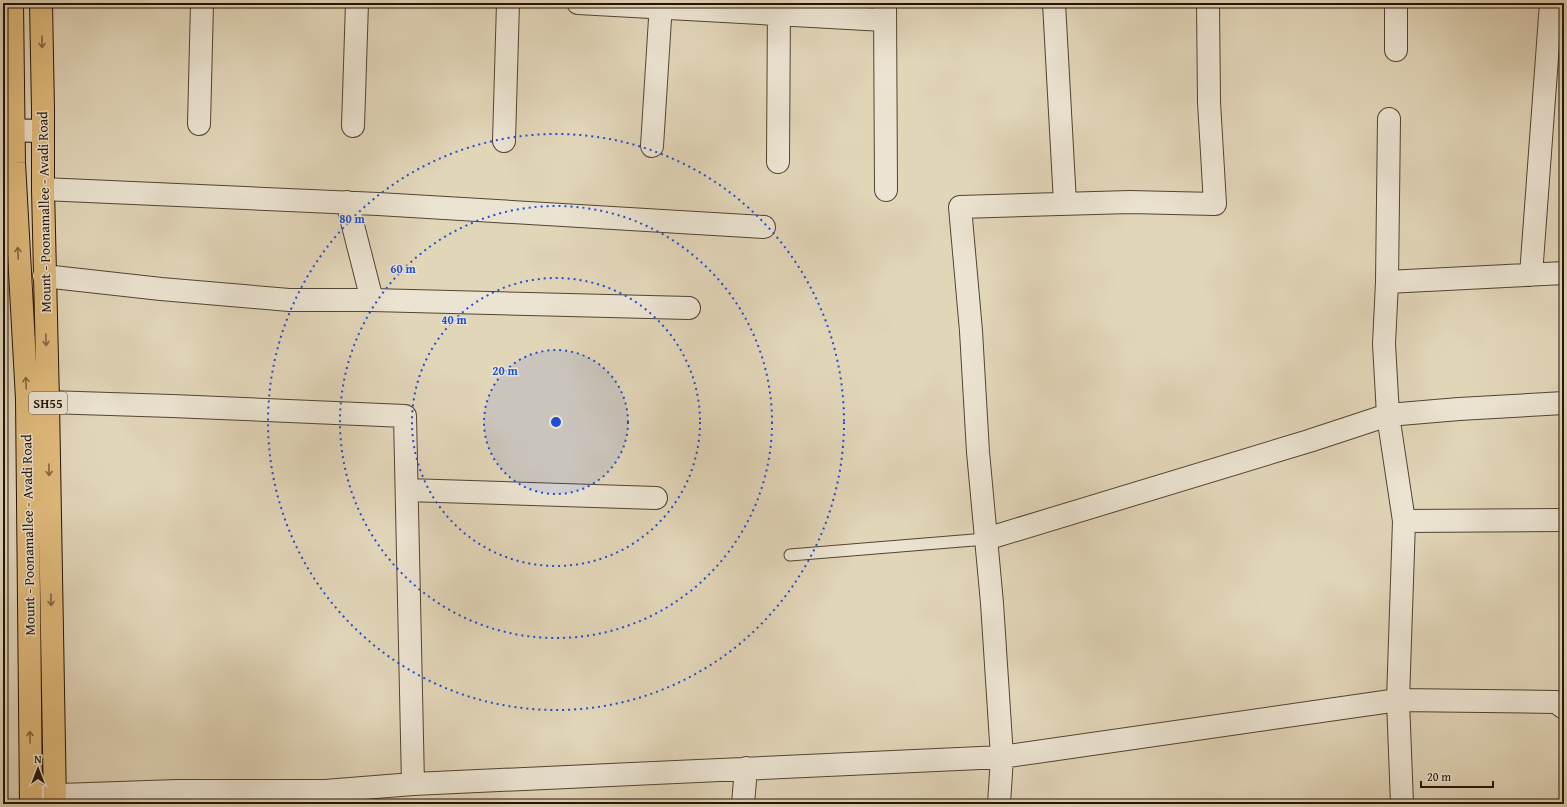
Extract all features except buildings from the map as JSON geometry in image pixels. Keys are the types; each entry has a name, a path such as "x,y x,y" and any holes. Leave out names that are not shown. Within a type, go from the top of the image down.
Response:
{"main road":[{"name":"Mount - Poonamallee - Avadi Road","path":"12,3 8,130 19,276 26,399 31,800"},
{"name":"Mount - Poonamallee - Avadi Road","path":"41,3 43,110 42,189 48,402 54,800"}],"street":[{"path":"199,124 202,3"},
{"path":"353,126 357,3"},
{"path":"504,141 508,3"},
{"path":"578,3 884,11 886,190"},
{"path":"1054,3 1065,203"},
{"path":"999,804 1002,757 992,603 978,452 971,331 960,207 1130,202 1215,204 1209,102 1208,3"},
{"path":"1396,3 1396,50"},
{"path":"1531,275 1551,3"},
{"path":"652,146 660,5"},
{"path":"778,162 779,8"},
{"path":"1390,119 1387,282 1384,344 1388,415 1404,521 1398,700 1402,804"},
{"path":"8,130 42,131"},
{"path":"42,189 347,202 764,227"},
{"path":"347,202 372,300"},
{"path":"1387,282 1564,273"},
{"path":"44,276 161,289 289,300 372,300 689,308"},
{"path":"48,402 405,416 414,784"},
{"path":"986,539 1302,443 1388,415 1564,403"},
{"path":"407,490 656,498"},
{"path":"1404,521 1564,520"},
{"path":"31,800 54,800 178,791 325,791 414,784 1002,757 1398,700 1556,702 1564,708"},
{"path":"743,804 746,768"}],"lane":[{"path":"790,555 986,539"}]}
